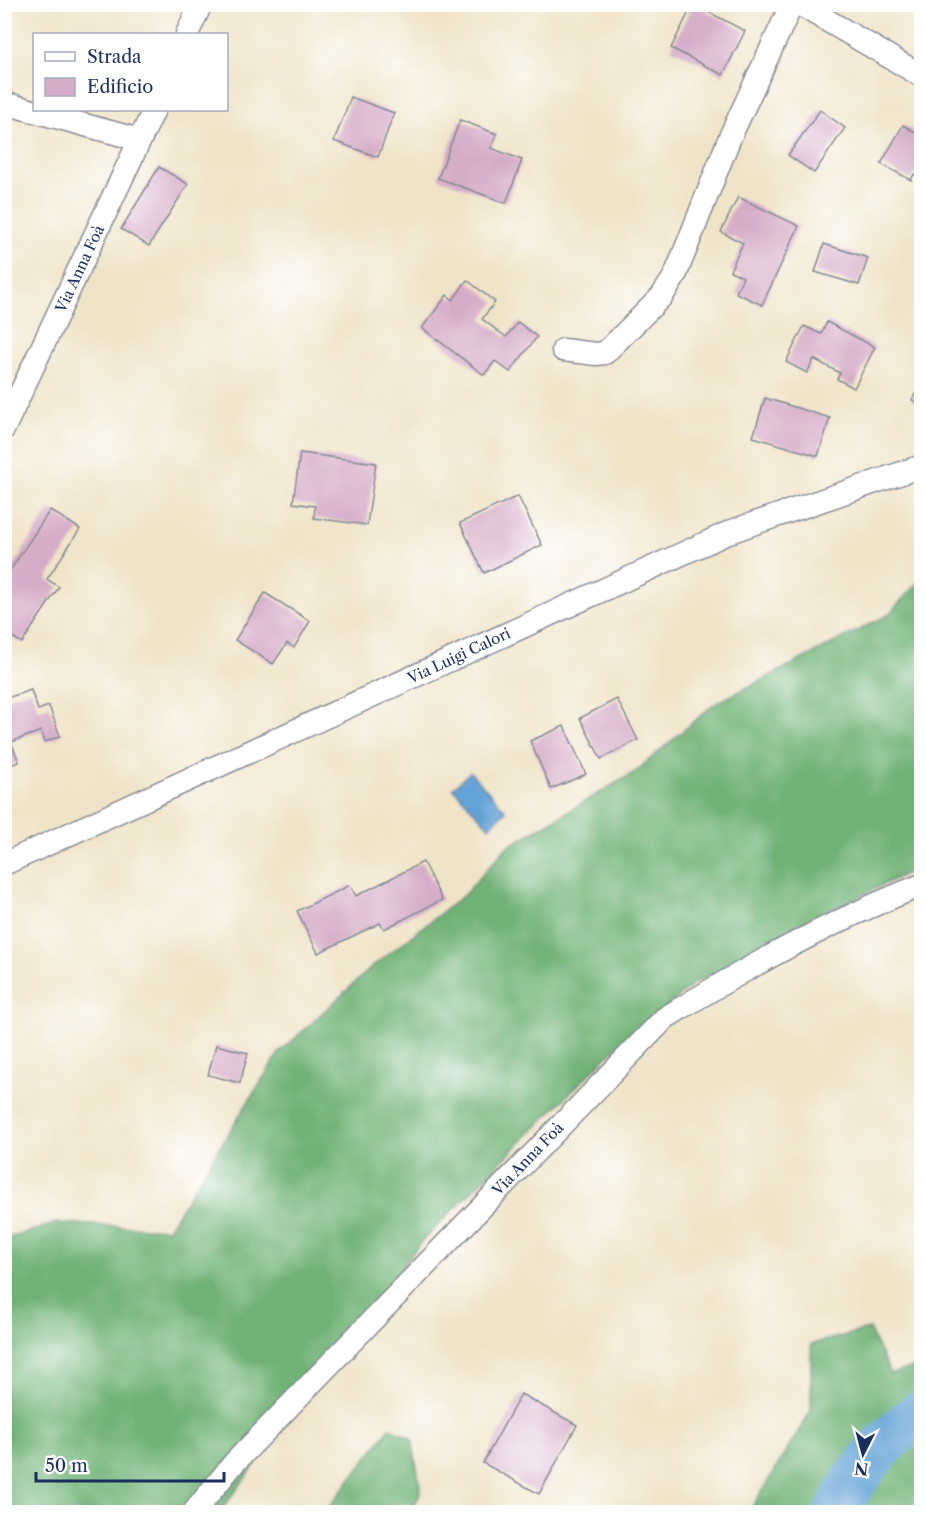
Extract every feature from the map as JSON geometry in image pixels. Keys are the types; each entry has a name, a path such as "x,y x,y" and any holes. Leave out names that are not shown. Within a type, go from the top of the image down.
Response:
{"street":[{"path":"187,33 201,4"},
{"path":"563,350 596,354 613,347 662,296 675,276 730,137 792,4"},
{"path":"799,4 921,75"},
{"path":"4,103 33,111"},
{"path":"33,111 140,140"},
{"name":"Via Anna Foà","path":"4,428 154,111"},
{"name":"Via Luigi Calori","path":"4,864 732,531 921,466"},
{"name":"Via Anna Foà","path":"194,1512 234,1462 665,1018 727,980 862,909 921,885"}],"green space":[{"path":"921,579 921,866 790,931 695,983 605,1058 420,1243 220,1512 5,1512 5,1239 57,1223 168,1229 279,1053 373,966 464,895 507,847 635,772 713,705 888,615"},
{"path":"869,1329 891,1374 921,1365 921,1512 749,1512 811,1411 811,1344"},
{"path":"390,1428 412,1438 421,1493 410,1512 325,1512"}],"water":[{"path":"470,772 506,811 489,827 453,788"}],"building":[{"path":"693,4 745,31 723,75 671,48"},
{"path":"351,97 394,113 378,157 334,141"},
{"path":"820,110 845,128 814,173 788,155"},
{"path":"460,120 497,134 491,148 522,160 506,203 438,178"},
{"path":"903,125 922,136 922,179 914,174 911,180 881,164"},
{"path":"159,167 188,184 149,246 121,229"},
{"path":"738,197 799,226 762,305 736,293 743,277 730,271 743,243 721,232"},
{"path":"824,244 868,258 859,285 815,272"},
{"path":"467,280 495,302 482,319 506,337 518,322 537,337 510,372 495,361 484,375 422,328 447,295 453,300"},
{"path":"827,322 875,347 854,388 837,379 840,373 814,359 807,373 786,362 804,326 821,334"},
{"path":"922,381 922,405 912,400"},
{"path":"765,398 830,418 818,456 753,437"},
{"path":"300,453 376,463 367,525 314,518 315,506 293,503"},
{"path":"518,496 542,545 484,573 460,523"},
{"path":"50,510 80,529 47,579 59,587 22,643 4,632 4,573 7,575"},
{"path":"265,593 310,621 294,648 287,643 273,664 235,640"},
{"path":"31,690 38,710 49,706 60,736 45,742 41,731 11,742 19,762 4,767 4,699"},
{"path":"617,699 638,740 601,759 580,718"},
{"path":"564,726 586,774 551,789 530,741"},
{"path":"423,862 442,900 384,929 380,923 318,953 297,911 350,885 356,896"},
{"path":"216,1045 248,1053 240,1083 208,1075"},
{"path":"521,1394 577,1425 539,1494 483,1463"}],"waterway":[{"path":"837,1512 862,1469 896,1433 922,1412"}]}
